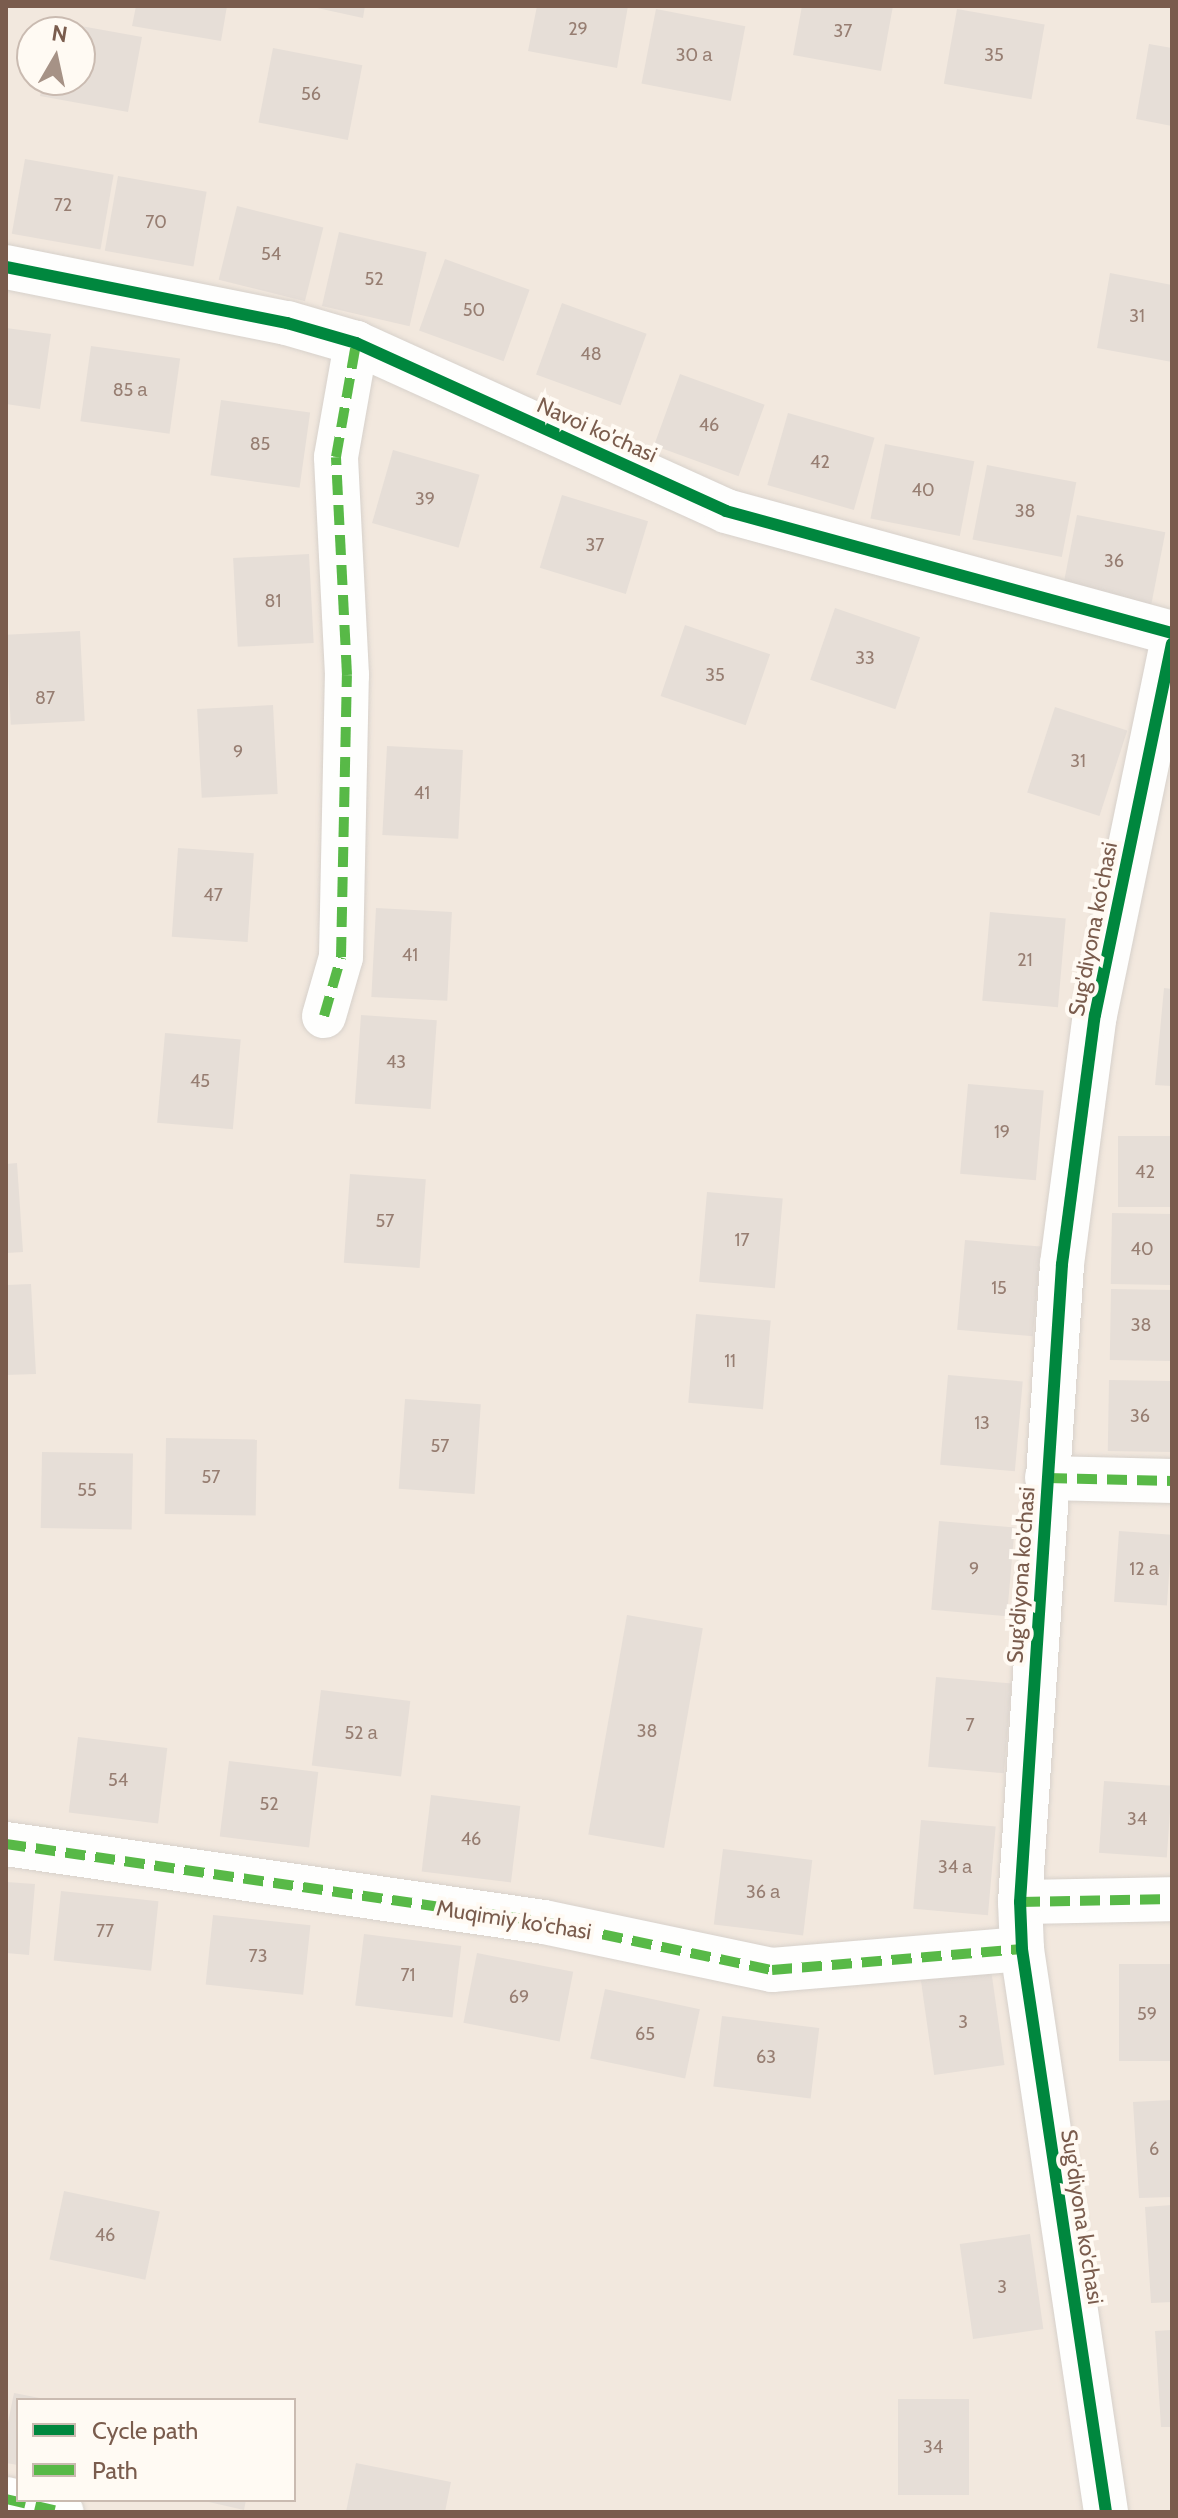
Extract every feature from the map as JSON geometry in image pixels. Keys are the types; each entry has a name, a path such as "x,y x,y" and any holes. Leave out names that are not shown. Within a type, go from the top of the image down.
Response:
{"street":[{"name":"Navoi ko'chasi","path":"6,267 287,323 356,343 726,511 1172,633"},
{"path":"324,1016 341,957 347,675 336,457 356,343"},
{"name":"Sug'diyona ko'chasi","path":"1106,2512 1022,1949 1020,1902 1062,1264 1095,1015 1172,644"},
{"path":"1047,1478 1172,1481"},
{"name":"Muqimiy ko'chasi","path":"6,1844 544,1922 772,1970 1022,1949"},
{"path":"1020,1902 1172,1899"},
{"path":"19,2502 62,2512"}],"shaded area":[{"path":"6,6 1172,6 1172,2512 6,2512"}],"building":[{"path":"136,6 227,6 221,41 132,26"},
{"path":"308,6 365,6 363,18"},
{"path":"537,6 628,6 617,68 528,51"},
{"path":"802,6 893,6 881,71 793,55"},
{"path":"656,9 745,26 731,101 641,84"},
{"path":"957,9 1045,24 1031,99 944,84"},
{"path":"96,29 142,37 128,112 40,96 96,96"},
{"path":"1149,44 1172,48 1172,126 1136,119"},
{"path":"273,48 362,65 348,140 258,123"},
{"path":"25,159 114,175 100,249 12,234"},
{"path":"118,176 207,192 193,266 105,251"},
{"path":"237,206 323,228 305,301 219,280"},
{"path":"339,232 427,252 410,326 322,306"},
{"path":"445,259 530,290 504,361 419,330"},
{"path":"1110,273 1172,285 1172,362 1097,348"},
{"path":"562,303 647,334 621,405 536,374"},
{"path":"6,328 51,334 40,409 6,404"},
{"path":"91,346 180,359 170,434 80,421"},
{"path":"680,374 765,405 739,476 654,445"},
{"path":"221,400 310,413 300,488 210,475"},
{"path":"788,413 875,438 854,510 767,485"},
{"path":"885,444 974,461 960,536 870,519"},
{"path":"393,450 480,475 459,548 372,523"},
{"path":"987,465 1076,482 1062,557 972,540"},
{"path":"562,495 648,521 626,594 540,568"},
{"path":"1077,515 1165,532 1151,607 1062,590"},
{"path":"309,554 314,643 238,647 233,558"},
{"path":"835,608 920,637 895,709 810,680"},
{"path":"685,625 770,654 746,725 661,696"},
{"path":"80,631 85,721 11,725 6,635"},
{"path":"273,705 278,794 202,798 197,709"},
{"path":"1055,707 1127,730 1099,816 1027,793"},
{"path":"387,746 463,750 458,839 382,835"},
{"path":"178,848 254,853 248,942 172,937"},
{"path":"376,908 452,912 447,1001 371,997"},
{"path":"990,912 1066,919 1058,1007 982,1001"},
{"path":"1164,988 1172,989 1172,1086 1155,1085"},
{"path":"361,1015 437,1020 431,1109 355,1104"},
{"path":"165,1033 241,1040 233,1129 157,1123"},
{"path":"968,1084 1044,1091 1036,1180 960,1174"},
{"path":"1118,1136 1172,1136 1172,1207 1118,1207"},
{"path":"17,1163 23,1252 6,1253 6,1164"},
{"path":"350,1174 426,1179 420,1268 344,1263"},
{"path":"707,1192 783,1199 775,1288 699,1282"},
{"path":"1112,1213 1172,1214 1171,1285 1111,1284"},
{"path":"965,1240 1041,1247 1033,1336 957,1330"},
{"path":"31,1284 36,1374 6,1375 6,1285"},
{"path":"1111,1289 1172,1290 1171,1361 1110,1360"},
{"path":"696,1314 771,1321 763,1409 688,1403"},
{"path":"948,1375 1023,1382 1015,1471 940,1465"},
{"path":"1109,1380 1172,1381 1171,1452 1108,1451"},
{"path":"405,1399 481,1404 475,1494 399,1489"},
{"path":"166,1438 257,1440 256,1516 165,1514"},
{"path":"42,1452 133,1454 132,1530 41,1528"},
{"path":"939,1521 1015,1528 1007,1616 931,1610"},
{"path":"1119,1531 1172,1535 1167,1606 1114,1602"},
{"path":"627,1615 703,1628 664,1848 588,1835"},
{"path":"936,1677 1012,1684 1004,1773 928,1767"},
{"path":"321,1690 410,1701 401,1776 312,1765"},
{"path":"78,1737 167,1748 158,1823 69,1812"},
{"path":"229,1761 318,1772 309,1847 220,1836"},
{"path":"1104,1781 1172,1786 1167,1858 1099,1853"},
{"path":"431,1795 520,1806 511,1882 422,1871"},
{"path":"921,1820 996,1827 988,1915 913,1909"},
{"path":"723,1849 812,1860 803,1935 714,1924"},
{"path":"6,1882 35,1884 29,1955 6,1953"},
{"path":"61,1891 158,1901 151,1971 54,1961"},
{"path":"213,1915 310,1925 303,1995 206,1985"},
{"path":"364,1934 461,1946 452,2017 355,2005"},
{"path":"477,1953 573,1972 560,2041 463,2023"},
{"path":"1119,1964 1172,1964 1172,2061 1119,2061"},
{"path":"991,1969 1004,2065 934,2075 921,1979"},
{"path":"605,1989 700,2009 685,2079 590,2058"},
{"path":"722,2016 819,2028 811,2098 713,2086"},
{"path":"1172,2100 1172,2197 1139,2198 1133,2102"},
{"path":"64,2191 160,2211 145,2280 49,2259"},
{"path":"1172,2205 1172,2302 1151,2303 1145,2207"},
{"path":"1030,2234 1043,2329 973,2339 960,2244"},
{"path":"1172,2330 1172,2427 1161,2427 1155,2331"},
{"path":"14,2393 40,2398 16,2398 16,2465 6,2463 6,2432"},
{"path":"898,2399 969,2399 969,2495 898,2495"},
{"path":"356,2463 451,2482 445,2512 346,2512"},
{"path":"209,2502 246,2502 244,2510"}],"marked path":[{"path":"324,1016 341,957 347,675 336,457 356,343"},
{"path":"1047,1478 1172,1481"},
{"path":"6,1844 544,1922 772,1970 1022,1949"},
{"path":"1020,1902 1172,1899"},
{"path":"6,2499 16,2501"},
{"path":"19,2502 62,2512"}],"cycle path":[{"path":"6,267 287,323 356,343 726,511 1172,633"},
{"path":"1106,2512 1022,1949 1020,1902 1062,1264 1095,1015 1172,644"}]}
